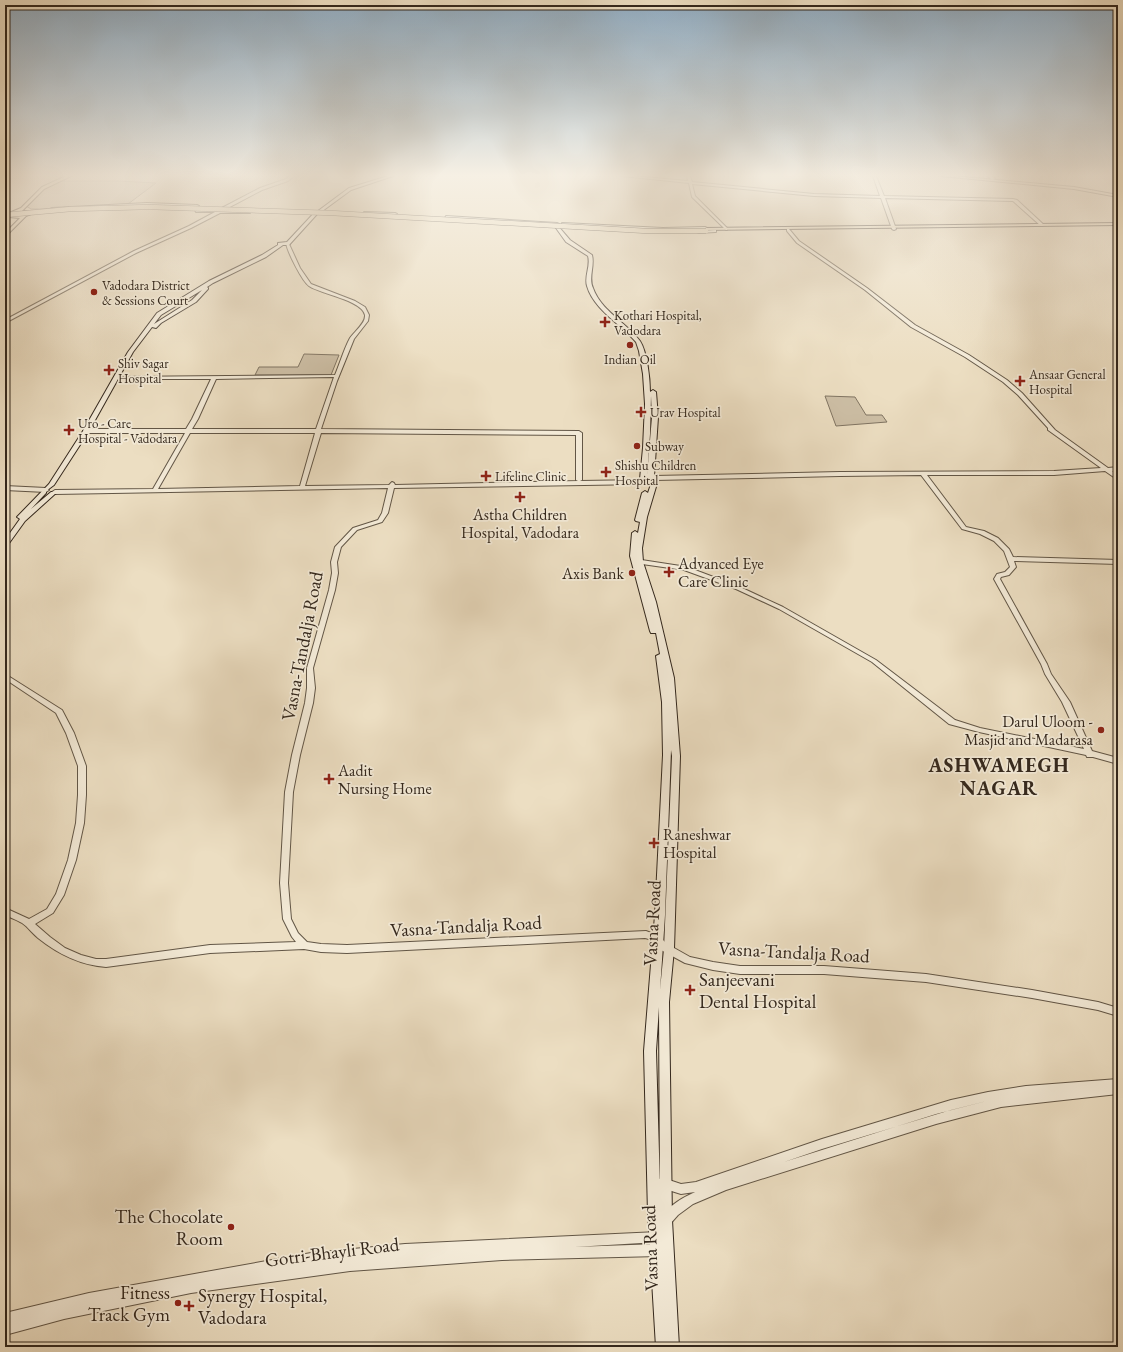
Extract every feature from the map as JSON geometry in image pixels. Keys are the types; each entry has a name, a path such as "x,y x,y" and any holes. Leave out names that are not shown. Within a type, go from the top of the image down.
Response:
{"main road":[{"path":"5,545 23,520 55,491 57,485 119,378 138,348 159,322 194,301 210,285 277,251 290,239"},
{"name":"Vasna Road","path":"567,239 590,255 591,264 589,280 594,295 639,344 645,366 648,395 649,480 643,510 633,546 661,660 666,702 667,755 658,941 650,1051 654,1178 672,1347"},
{"path":"119,378 131,352 162,311 211,282 284,245"},
{"path":"5,537 24,511 51,486 88,431"},
{"path":"45,491 52,488 55,491"},
{"name":"Vasna Road","path":"637,563 652,602 670,678 676,756 669,949 664,1002 666,1220 661,1237"},
{"name":"Vasna Road","path":"662,1250 663,1347"}],"street":[{"path":"5,322 134,252 164,239"},
{"path":"5,326 23,314 126,259 168,239"},
{"path":"796,239 866,289 913,326 959,352 998,380 1017,396 1044,425 1118,478"},
{"path":"284,245 309,287 357,306 363,315 362,321 349,338 333,376 300,486"},
{"path":"298,270 310,285 354,302 363,308 367,315 366,321 352,339 316,431"},
{"path":"5,374 5,382"},
{"path":"119,378 333,376"},
{"path":"155,489 196,419 214,377"},
{"path":"88,431 580,433 578,480"},
{"path":"55,491 924,475 1042,476 1118,470"},
{"path":"924,475 964,528 979,531 1002,544 1011,560 1012,567 1007,574 999,575 997,579 1044,664 1048,674 1066,702 1090,755 1118,764"},
{"path":"392,485 578,480 649,480"},
{"name":"Vasna-Tandalja Road","path":"392,485 386,513 380,521 354,529 338,547 334,562 336,573 310,668 311,688 309,703 296,755 289,792 284,883 287,919 294,935 304,944 321,948 347,949 639,934 651,935 669,949 688,960 740,970 824,970 926,978 1032,994 1098,1006 1118,1012"},
{"path":"5,489 45,491"},
{"path":"1011,560 1118,562"},
{"path":"637,563 682,570 770,607 871,664 941,720 955,728 990,737 1118,761"},
{"path":"5,676 58,712 70,733 82,766 80,823 72,860 60,895 50,911 28,924"},
{"path":"5,911 28,924 63,951 80,960 92,963 106,963 210,949 304,944"},
{"path":"654,1178 665,1184 681,1189 696,1187 722,1176 950,1105 988,1096 1026,1090 1118,1083"},
{"path":"666,1220 674,1211 689,1200 726,1185 936,1119 1002,1102 1118,1090"},
{"name":"Gotri-Bhayli Road","path":"5,1319 89,1299 311,1259 405,1250 661,1237"},
{"name":"Gotri-Bhayli Road","path":"5,1329 64,1313 191,1288 350,1265 502,1254 662,1250"}],"shaded area":[{"path":"304,354 339,355 331,375 255,375 259,367 298,367"},
{"path":"825,396 855,397 866,415 882,415 887,422 836,426"}],"place":[{"name":"Vadodara District & Sessions Court","path":"94,292"},
{"name":"Kothari Hospital, Vadodara","path":"605,322"},
{"name":"Indian Oil","path":"630,345"},
{"name":"Shiv Sagar Hospital","path":"109,370"},
{"name":"Ansaar General Hospital","path":"1020,381"},
{"name":"Urav Hospital","path":"641,412"},
{"name":"Uro - Care Hospital - Vadodara","path":"69,430"},
{"name":"Subway","path":"637,446"},
{"name":"Shishu Children Hospital","path":"606,472"},
{"name":"Lifeline Clinic","path":"486,476"},
{"name":"Astha Children Hospital, Vadodara","path":"520,497"},
{"name":"Advanced Eye Care Clinic","path":"669,572"},
{"name":"Axis Bank","path":"632,573"},
{"name":"Darul Uloom - Masjid and Madarasa","path":"1101,730"},
{"name":"Aadit Nursing Home","path":"329,779"},
{"name":"Raneshwar Hospital","path":"654,843"},
{"name":"Sanjeevani Dental Hospital","path":"690,990"},
{"name":"The Chocolate Room","path":"231,1227"},
{"name":"Fitness Track Gym","path":"178,1303"},
{"name":"Synergy Hospital, Vadodara","path":"189,1306"}],"district":[{"name":"ASHWAMEGH NAGAR","path":"999,776"}]}
